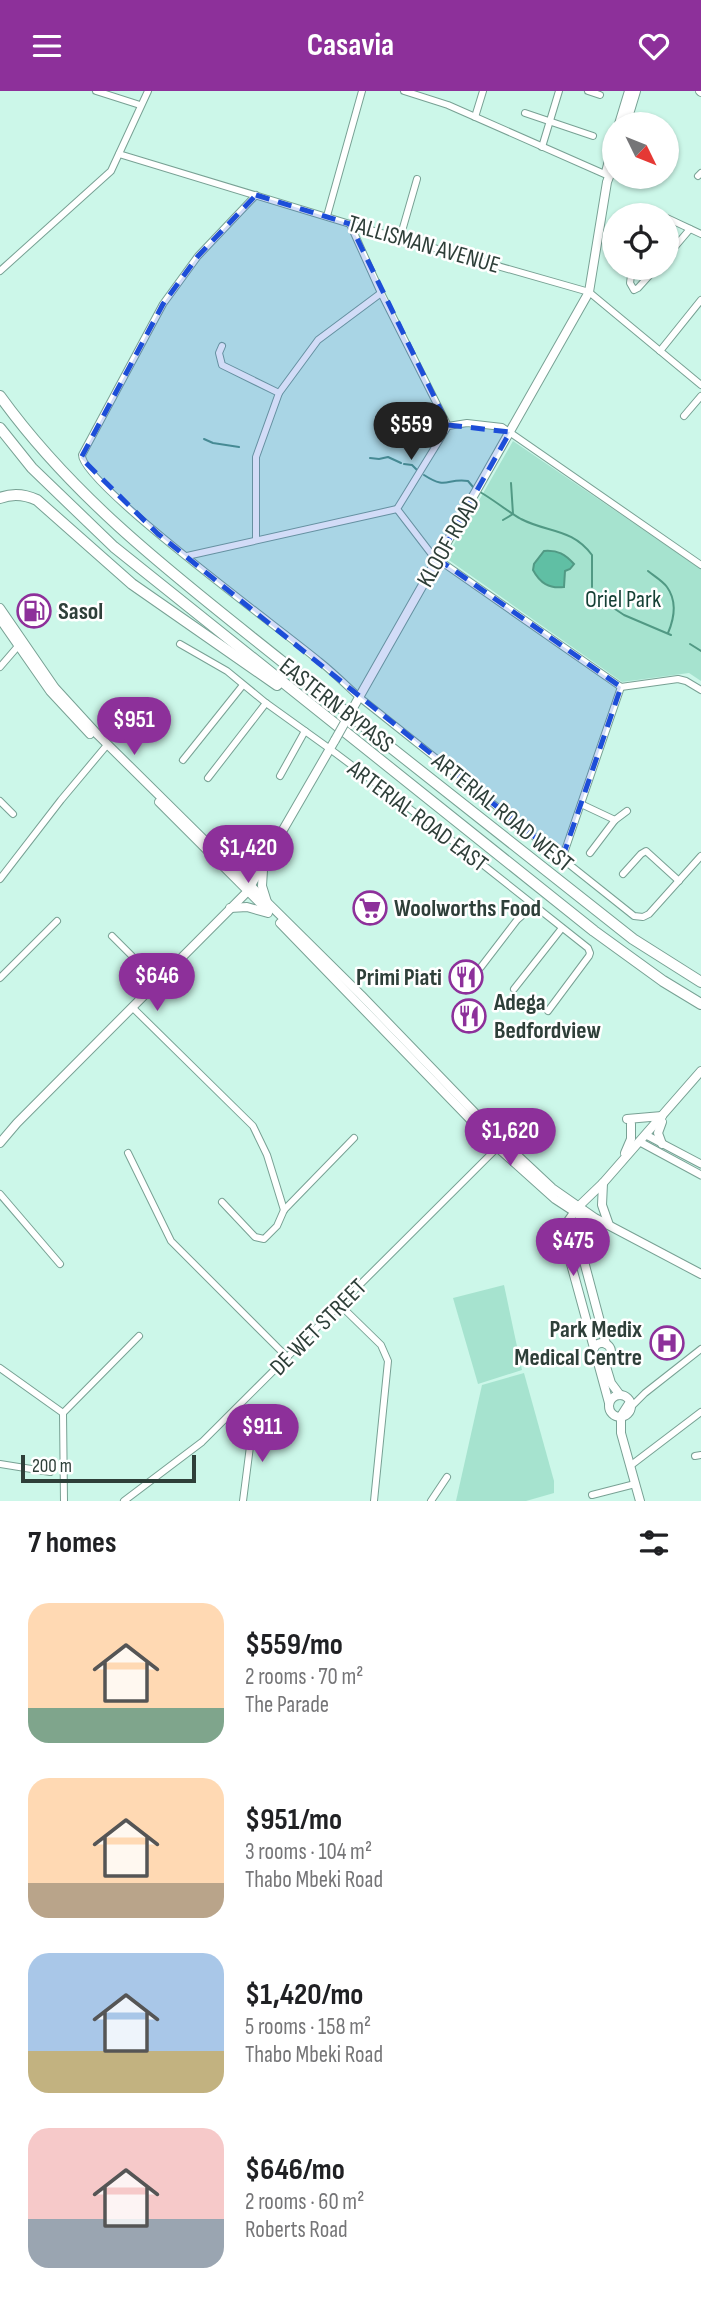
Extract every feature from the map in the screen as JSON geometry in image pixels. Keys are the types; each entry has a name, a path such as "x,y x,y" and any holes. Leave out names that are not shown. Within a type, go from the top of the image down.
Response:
{"highway":[{"name":"EASTERN BYPASS","path":"0,396 45,453 90,499 171,572 633,939 701,982"},
{"name":"EASTERN BYPASS","path":"0,428 32,468 114,547 594,931 663,981 701,1004"},
{"path":"0,499 15,494 37,500 143,592 263,677 323,714"}],"main road":[{"path":"625,112 629,91"},
{"path":"627,112 636,91"},
{"name":"KLOOF ROAD","path":"0,1143 249,889 589,292 606,189"},
{"path":"0,608 50,691 69,713 170,809 359,998 548,1193 701,1273"},
{"path":"0,619 96,737"},
{"path":"233,873 264,865 262,886 269,909"},
{"path":"233,873 236,891 231,907 269,909"},
{"path":"413,1055 454,1092 500,1144"},
{"path":"566,1224 701,1071"},
{"path":"623,1159 631,1139 629,1122 664,1115"},
{"path":"662,1144 658,1133 664,1115"},
{"path":"603,1183 602,1205 609,1225"},
{"path":"566,1202 565,1234 594,1347 593,1353 601,1360 611,1383 620,1395 625,1397 622,1439 640,1501"},
{"path":"580,1211 576,1230 606,1344 610,1348 610,1354 601,1360"},
{"path":"568,1250 580,1247"},
{"path":"594,1347 600,1343 606,1344"},
{"path":"601,1360 610,1403 624,1411"},
{"path":"610,1403 612,1398 620,1395"},
{"path":"624,1411 626,1452"}],"street":[{"path":"96,91 140,106"},
{"path":"0,271 111,171 148,91"},
{"path":"327,216 362,91"},
{"path":"404,91 422,93 602,175"},
{"path":"475,117 483,91"},
{"path":"542,147 559,91"},
{"path":"588,91 600,95"},
{"path":"525,113 593,137"},
{"name":"TALLISMAN AVENUE","path":"119,154 589,292 701,385"},
{"path":"400,238 417,179"},
{"name":"ARTERIAL ROAD WEST","path":"256,195 198,256 163,304 82,455 82,460 96,477 158,534 320,661 359,697 634,916 643,918 649,914 679,881"},
{"path":"350,224 449,426"},
{"path":"679,224 701,234"},
{"path":"679,241 690,229"},
{"path":"630,280 630,286 634,290 646,280"},
{"path":"256,539 257,457 279,393 317,340 382,293"},
{"path":"660,351 701,300"},
{"path":"222,346 219,353 222,365 279,393"},
{"path":"684,416 701,396"},
{"path":"187,556 397,509 449,426 467,423 502,428 510,432 701,565"},
{"path":"397,509 430,553 621,687 678,679 701,690"},
{"path":"1,661 20,644"},
{"name":"ARTERIAL ROAD EAST","path":"180,645 228,671 266,703 330,749 588,949 590,953 548,1011"},
{"path":"183,760 243,685"},
{"path":"562,859 621,687"},
{"path":"208,778 266,703"},
{"path":"280,776 305,731"},
{"path":"0,879 106,747"},
{"path":"0,801 13,814"},
{"path":"581,804 615,820"},
{"path":"590,853 615,820 626,811"},
{"path":"623,874 640,854 646,851 679,881 701,856"},
{"path":"481,967 517,920 534,905"},
{"path":"0,978 57,921"},
{"path":"514,989 562,927"},
{"path":"112,936 157,981"},
{"path":"132,1007 253,1126 267,1155 284,1210"},
{"path":"646,1135 701,1164"},
{"path":"222,1202 261,1240 274,1230 284,1210 354,1138"},
{"path":"640,1142 701,1175"},
{"name":"DE WET STREET","path":"124,1501 202,1442 500,1144"},
{"path":"128,1153 171,1241 287,1357"},
{"path":"0,1194 60,1264"},
{"path":"339,1304 381,1345 388,1361 374,1501"},
{"path":"64,1501 63,1413 139,1336"},
{"path":"624,1411 701,1349"},
{"path":"0,1368 63,1413"},
{"path":"630,1466 701,1412"},
{"path":"243,1501 253,1423"},
{"path":"0,1464 50,1472"},
{"path":"431,1501 447,1477"},
{"path":"592,1495 635,1484"}],"highlighted area":[{"path":"256,195 350,224 448,425 510,432 438,559 621,687 562,859 158,534 81,458 163,304 198,256"}],"green space":[{"name":"Oriel Park","path":"513,441 701,569 701,681 689,673 622,682 446,558"},
{"path":"504,1285 522,1370 478,1384 453,1298"},
{"path":"524,1373 554,1481 554,1493 526,1501 456,1501 482,1385"}],"shaded area":[{"path":"544,551 561,553 574,564 565,571 564,587 545,584 533,570 534,564"}],"waterway":[{"path":"204,439 239,447"},
{"path":"370,458 388,457 401,463"},
{"path":"404,464 412,465 417,470"},
{"path":"424,475 442,483 468,481 473,487"},
{"path":"503,520 513,514 511,483"},
{"path":"480,492 521,519 568,535 584,546 592,555 592,587"},
{"path":"648,571 665,585 672,598 673,616 668,633"},
{"path":"606,603 624,615 671,635"},
{"path":"690,644 701,651"}],"place":[{"name":"Sasol","path":"34,611"},
{"name":"Woolworths Food","path":"370,908"},
{"name":"Primi Piati","path":"466,977"},
{"name":"Adega Bedfordview","path":"469,1016"},
{"name":"Park Medix Medical Centre","path":"667,1343"}]}
